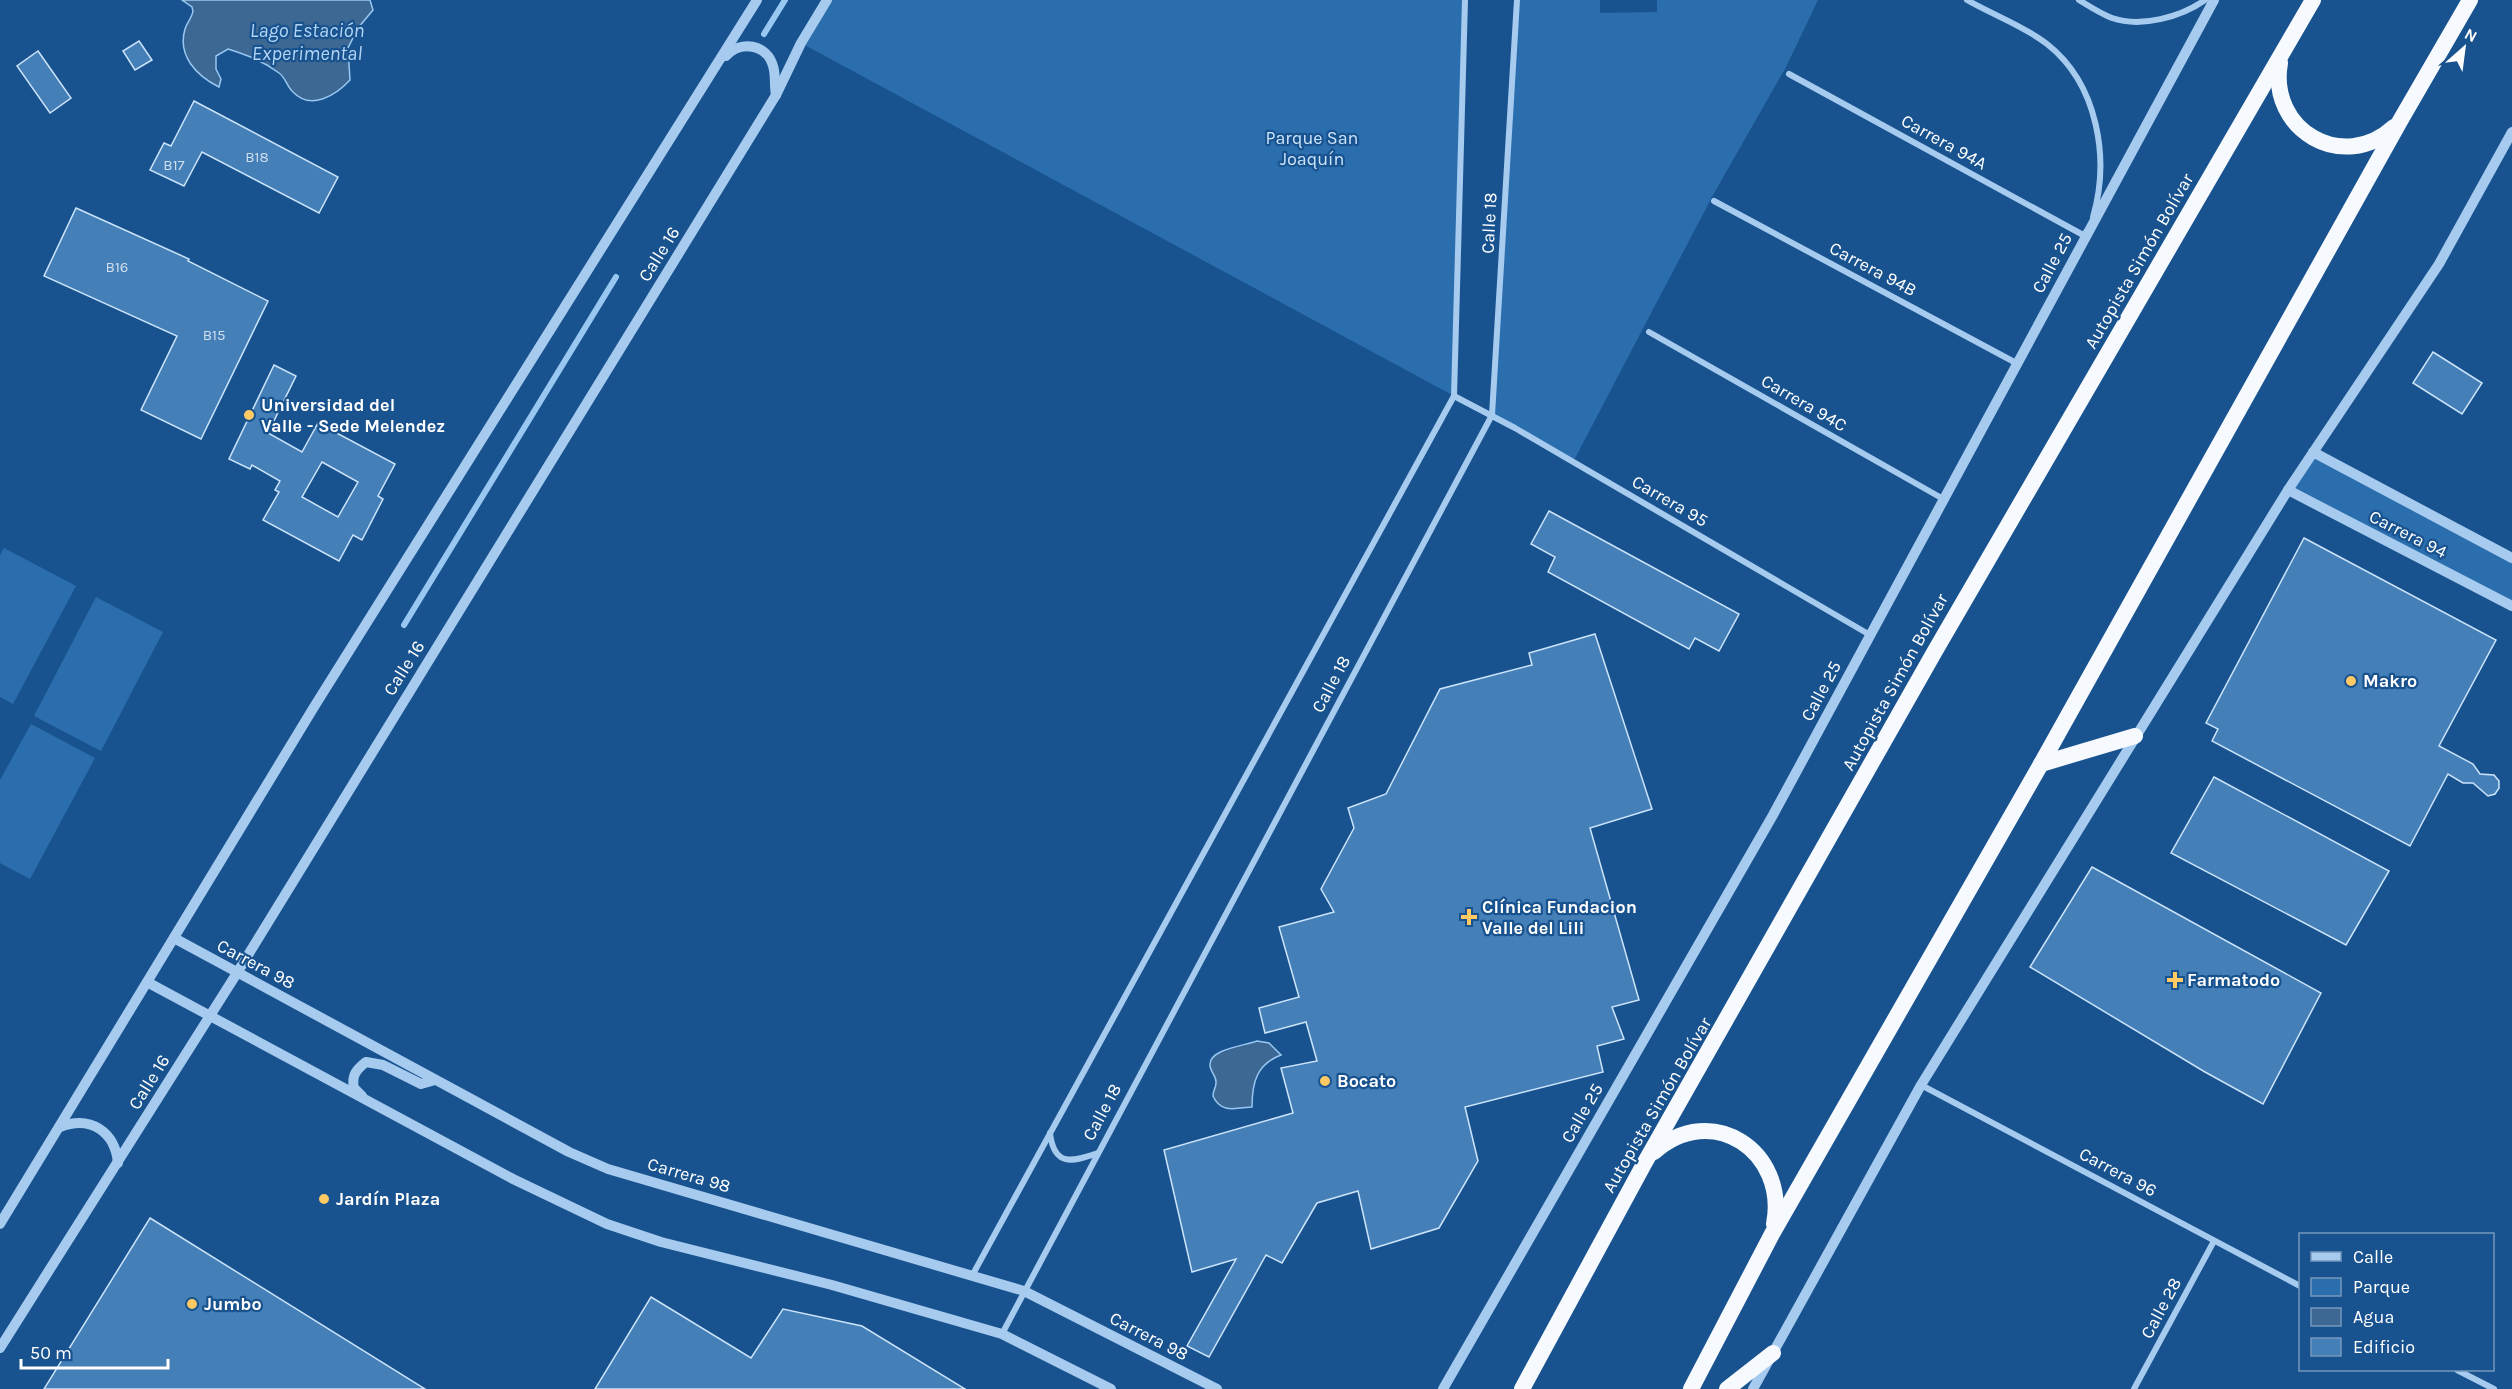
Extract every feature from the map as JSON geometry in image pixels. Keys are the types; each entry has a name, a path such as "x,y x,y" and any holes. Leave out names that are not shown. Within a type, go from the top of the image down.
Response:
{"highway":[{"name":"Autopista Simón Bolívar","path":"1522,1389 1644,1164 1935,651 2313,0"},
{"path":"1691,1389 1772,1233 2041,764 2470,0"},
{"path":"2286,48 2279,73 2281,99 2294,122 2314,139 2338,146 2364,145 2384,136 2400,121"},
{"path":"2041,764 2135,736"},
{"path":"1644,1164 1663,1144 1687,1133 1714,1132 1740,1141 1761,1158 1775,1189 1777,1209 1772,1233"},
{"path":"1727,1389 1773,1353"}],"street":[{"path":"0,1224 314,707 757,0"},
{"name":"Calle 16","path":"0,1348 237,973 776,95 801,43 827,0"},
{"name":"Calle 18","path":"973,1274 1454,396 1465,0"},
{"name":"Calle 18","path":"1002,1334 1492,415 1517,0"},
{"path":"1966,0 2047,44 2079,82 2091,107 2101,154 2099,190 2085,236"},
{"path":"2079,0 2112,18 2137,21 2175,16 2205,0"},
{"name":"Calle 25","path":"1443,1389 1747,862 2214,0"},
{"path":"682,122 727,54 736,47 753,46 767,55 773,65 776,95"},
{"name":"Carrera 94A","path":"1789,74 2085,236"},
{"path":"1753,1389 1921,1085 2288,490 2439,264 2512,132"},
{"name":"Carrera 94B","path":"1714,201 2018,364"},
{"name":"Carrera 94C","path":"1649,332 1945,500"},
{"name":"Carrera 95","path":"1454,396 1492,415 1870,635"},
{"name":"Carrera 94","path":"2313,452 2512,558"},
{"name":"Carrera 94","path":"2288,490 2512,606"},
{"name":"Carrera 98","path":"174,938 569,1152 608,1169 973,1274 1024,1291 1217,1389"},
{"path":"147,982 513,1179 607,1224 661,1242 832,1285 1002,1334 1111,1389"},
{"path":"366,1100 354,1088 353,1082 358,1068 366,1062 383,1065 421,1084 435,1080"},
{"name":"Carrera 96","path":"1921,1085 2299,1285"},
{"path":"60,1126 82,1122 104,1130 112,1140 118,1163"},
{"path":"1050,1132 1052,1148 1058,1156 1068,1160 1098,1153"},
{"name":"Calle 28","path":"2134,1389 2214,1240"},
{"path":"2459,1371 2494,1389"}],"green space":[{"name":"Parque San Joaquín","path":"827,0 1465,0 1454,396 801,43"},
{"path":"1517,0 1600,0 1600,13 1657,12 1657,0 1818,0 1786,67 1713,195 1573,462 1492,415"},
{"path":"2313,452 2512,558 2512,606 2288,490"},
{"path":"4,548 76,586 13,704 0,697 0,555"},
{"path":"96,597 163,632 101,751 34,716"},
{"path":"31,724 95,758 30,879 0,863 0,780"}],"water":[{"name":"Lago Estación Experimental","path":"182,0 370,0 373,10 358,28 348,48 350,80 338,91 315,101 300,98 273,69 255,59 228,49 216,56 216,69 221,79 219,87 203,77 186,56 183,39 193,11 192,7"},
{"path":"1257,1041 1269,1043 1281,1055 1266,1063 1261,1069 1253,1090 1252,1107 1225,1108 1216,1102 1213,1096 1216,1081 1210,1067 1211,1060 1215,1055 1228,1049"}],"building":[{"path":"139,41 152,60 135,70 123,51"},
{"path":"38,51 71,98 50,113 17,66"},
{"path":"194,101 338,177 319,213 202,152 184,186 150,170 164,143 171,146"},
{"path":"76,208 189,259 188,261 268,301 201,439 141,410 177,336 44,276"},
{"path":"2433,352 2482,383 2462,414 2413,383"},
{"path":"274,365 296,376 268,433 302,452 318,423 395,464 378,496 383,499 362,540 353,535 339,561 263,520 279,492 275,490 280,481 252,465 250,469 229,459","holes":["322,462 358,482 338,517 302,497"]},
{"path":"1549,511 1739,614 1719,651 1695,638 1689,649 1548,572 1555,557 1531,544"},
{"name":"Makro","path":"2304,538 2496,640 2439,746 2473,764 2480,774 2494,775 2499,781 2499,788 2495,794 2488,796 2473,783 2463,783 2448,774 2410,846 2212,741 2218,729 2206,723"},
{"path":"1595,634 1652,809 1590,828 1639,1000 1612,1007 1624,1039 1597,1046 1603,1072 1465,1107 1478,1161 1439,1228 1371,1249 1358,1191 1317,1203 1282,1263 1266,1255 1209,1357 1187,1346 1236,1259 1192,1272 1164,1150 1293,1113 1281,1068 1317,1061 1306,1022 1265,1033 1259,1008 1299,997 1279,927 1334,912 1321,889 1354,828 1348,808 1386,794 1440,689 1532,665 1529,653"},
{"path":"2214,777 2389,871 2346,945 2171,853"},
{"name":"Farmatodo","path":"2092,867 2321,993 2263,1104 2205,1072 2030,967"},
{"name":"Jumbo","path":"150,1218 425,1389 44,1389"},
{"path":"651,1297 751,1358 783,1309 862,1326 965,1389 595,1389"}],"waterway":[{"path":"764,34 785,0"},
{"path":"404,625 616,277"}],"place":[{"name":"Universidad del Valle - Sede Melendez","path":"249,415"},
{"name":"Makro","path":"2351,681"},
{"name":"Clínica Fundacion Valle del Lili","path":"1469,917"},
{"name":"Farmatodo","path":"2175,980"},
{"name":"Bocato","path":"1325,1081"},
{"name":"Jardín Plaza","path":"324,1199"},
{"name":"Jumbo","path":"192,1304"}]}
